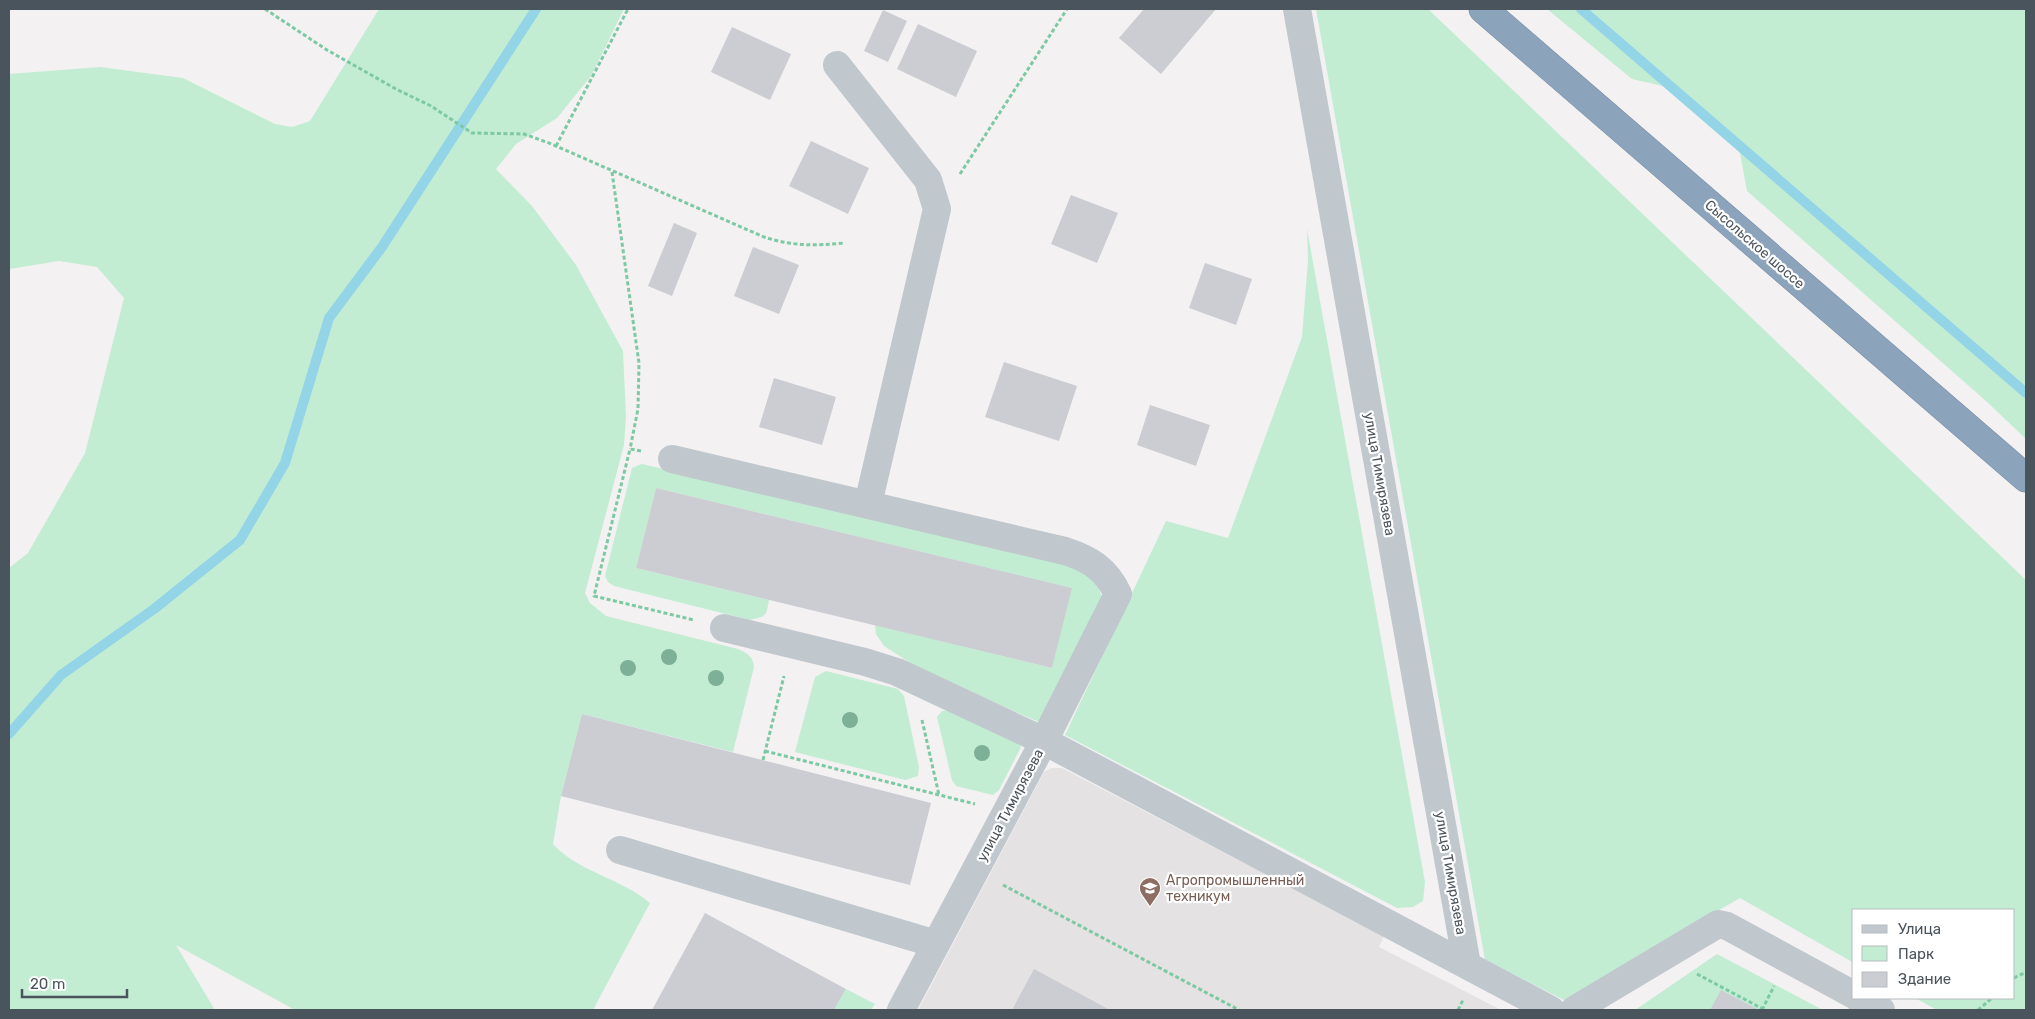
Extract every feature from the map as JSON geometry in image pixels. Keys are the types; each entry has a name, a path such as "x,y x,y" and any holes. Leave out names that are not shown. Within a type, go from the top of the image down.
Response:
{"highway":[{"name":"Сысольское шоссе","path":"1483,9 2026,478"}],"street":[{"name":"улица Тимирязева","path":"1297,9 1467,964"},
{"path":"837,64 928,180 937,209 868,504"},
{"path":"672,459 1065,550 1084,557 1100,567 1112,580 1118,594 1044,740 912,679 865,662 724,628"},
{"name":"улица Тимирязева","path":"901,1010 1044,740 1467,964"},
{"path":"620,850 936,944"},
{"path":"1574,1010 1718,924 1722,924 1852,994"},
{"path":"1467,964 1551,1010"},
{"path":"1860,999 1881,1010"}],"path":[{"path":"265,9 327,50 396,89 431,106 472,133 524,134 784,244 812,246 844,243"},
{"path":"556,146 628,9"},
{"path":"937,209 1067,9"},
{"path":"612,171 639,363 638,409 594,596 724,628"},
{"path":"630,448 672,459"},
{"path":"762,760 792,644"},
{"path":"912,679 939,795"},
{"path":"765,751 1006,812"},
{"path":"996,882 1238,1010"},
{"path":"1663,957 1763,1009"},
{"path":"1978,1010 1991,999"}],"shaded area":[{"name":"Агропромышленный техникум","path":"1051,768 1062,768 1384,936 1379,947 1501,1010 918,1010 1044,772"}],"green space":[{"path":"379,9 624,9 591,76 557,118 516,144 496,169 532,206 576,265 623,351 626,417 624,445 585,593 590,603 606,616 738,649 749,655 754,667 733,752 582,714 561,796 553,844 575,862 639,894 650,903 593,1010 295,1010 176,945 215,1010 9,1010 9,568 28,553 85,453 124,298 97,267 59,261 9,269 9,74 100,67 183,78 275,124 292,127 310,121"},
{"path":"1316,9 1428,9 2026,580 2026,1010 1937,1010 1917,999 2015,999 2015,909 1852,909 1852,962 1740,898 1564,1000 1485,960"},
{"path":"1547,9 2026,9 2026,439 1986,401 1747,191 1738,143 1667,87 1632,79"},
{"path":"1307,229 1425,882 1423,901 1413,907 1397,908 1065,735 1166,521 1228,538 1302,337 1308,260"},
{"path":"642,464 1074,565 1097,584 1102,597 1039,722 923,671 884,646 876,634 875,625 1052,668 1071,588 656,488 636,568 769,600 766,613 763,616 750,620 614,586 608,582 605,576 632,468"},
{"path":"826,671 898,689 904,696 919,767 918,776 905,780 795,752 815,677"},
{"path":"950,710 1017,740 1021,747 999,790 993,795 956,786 952,780 937,717 942,711"},
{"path":"1717,954 1823,1010 1635,1010"},
{"path":"846,989 875,1004 871,1010 834,1010"}],"building":[{"path":"1144,9 1216,9 1161,74 1119,38"},
{"path":"883,10 907,21 888,62 864,51"},
{"path":"918,24 977,51 956,97 897,69"},
{"path":"732,27 791,54 770,100 711,72"},
{"path":"811,141 869,168 848,214 789,186"},
{"path":"1071,195 1118,213 1097,263 1051,244"},
{"path":"674,223 697,233 672,296 648,286"},
{"path":"753,247 799,265 779,314 734,296"},
{"path":"1205,263 1252,279 1236,325 1189,308"},
{"path":"1004,362 1077,386 1059,441 985,417"},
{"path":"774,378 836,397 822,445 759,427"},
{"path":"1150,405 1210,425 1196,466 1137,445"},
{"path":"656,488 1072,588 1052,668 636,568"},
{"path":"582,714 931,803 910,885 561,796"},
{"path":"705,913 846,989 834,1010 652,1010"},
{"path":"1034,969 1110,1010 1012,1010"},
{"path":"1721,990 1759,1010 1710,1010"}],"waterway":[{"path":"9,734 61,675 154,609 240,540 285,463 329,318 382,247 536,9"},
{"path":"1581,9 2026,393"}],"place":[{"name":"Агропромышленный техникум","path":"1150,907"}]}
